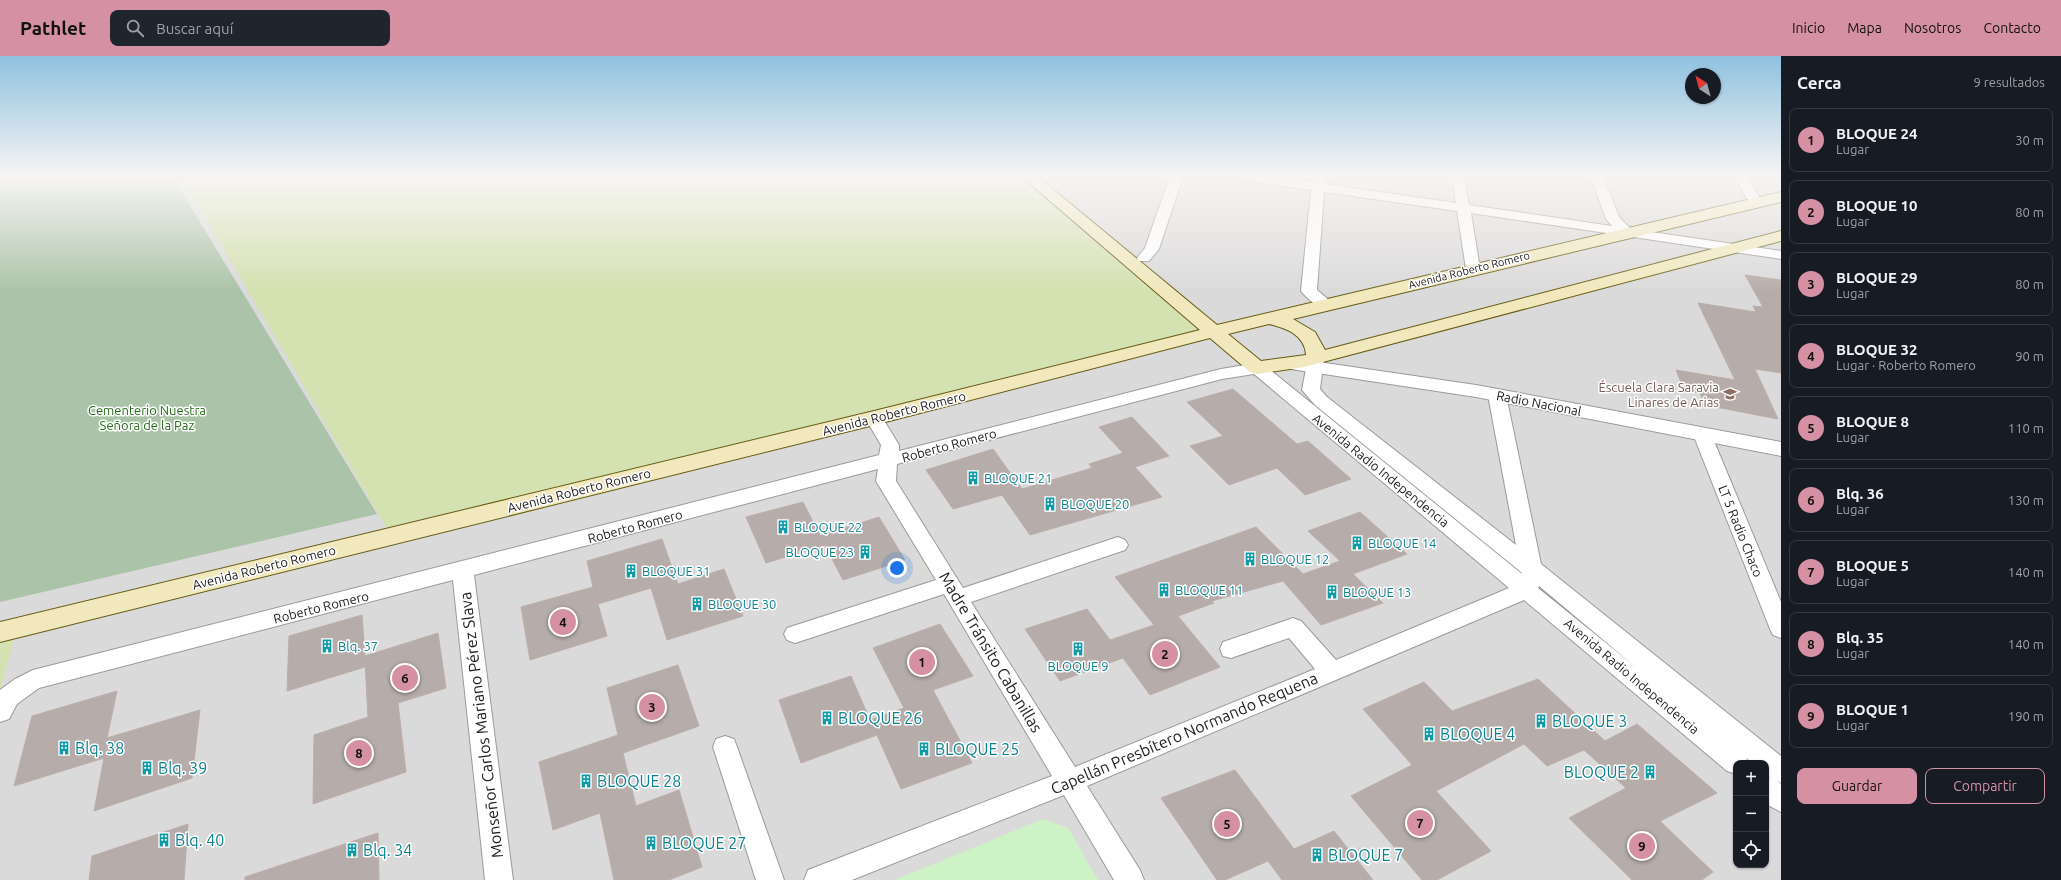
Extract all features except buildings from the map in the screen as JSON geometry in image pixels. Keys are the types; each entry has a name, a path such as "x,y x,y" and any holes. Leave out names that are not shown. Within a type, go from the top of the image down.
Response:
{"main road":[{"name":"Avenida Radio Independencia","path":"1078,214 1257,368"},
{"name":"Avenida Radio Independencia","path":"1085,214 1144,258 1206,309 1225,318 1287,322 1295,326 1319,355"},
{"name":"Avenida Roberto Romero","path":"0,632 874,418 1261,320 1705,214"},
{"path":"1319,355 1781,236"},
{"name":"Avenida Roberto Romero","path":"1157,346 1204,341 1224,344 1235,350"},
{"path":"1257,368 1291,364"}],"street":[{"path":"1144,258 1152,249 1164,214"},
{"path":"1316,214 1309,291 1327,305"},
{"path":"1465,214 1473,269"},
{"path":"1503,214 1781,255"},
{"path":"1611,214 1613,219 1627,232"},
{"name":"Radio Nacional","path":"1291,364 1319,355 1368,373 1497,395 1781,449"},
{"name":"Avenida Radio Independencia","path":"1319,355 1312,390 1321,401 1528,578 1733,760"},
{"name":"Avenida Radio Independencia","path":"1257,368 1528,578 1781,770"},
{"name":"Roberto Romero","path":"0,712 1,706 15,690 33,680 1221,374 1257,368"},
{"path":"1497,395 1528,578"},
{"name":"Madre Tránsito Cabanillas","path":"874,418 890,446 886,481 1130,880"},
{"name":"LT 5 Radio Chaco","path":"1702,434 1781,629"},
{"path":"795,634 1118,545"},
{"name":"Monseñor Carlos Mariano Pérez Slava","path":"463,570 499,880"},
{"name":"Capellán Presbítero Normando Requena","path":"818,880 1070,781 1510,598 1528,578"},
{"path":"1231,649 1293,627 1332,672"},
{"path":"725,747 770,880"},
{"path":"1769,790 1781,800"}],"shaded area":[{"path":"0,214 1781,214 1781,880 0,880"}],"green space":[{"name":"Cementerio Nuestra Señora de la Paz","path":"0,214 195,214 377,514 0,602"},
{"path":"203,214 1067,214 1203,329 389,532"},
{"path":"16,631 0,691 0,635"},
{"path":"1043,819 1068,828 1098,880 895,880"}],"place":[{"name":"Éscuela Clara Saravia Linares de Arias","path":"1730,394"},
{"name":"BLOQUE 21","path":"973,478"},
{"name":"BLOQUE 20","path":"1050,504"},
{"name":"BLOQUE 22","path":"783,527"},
{"name":"BLOQUE 14","path":"1357,543"},
{"name":"BLOQUE 23","path":"865,552"},
{"name":"BLOQUE 12","path":"1250,559"},
{"name":"BLOQUE 31","path":"631,571"},
{"name":"BLOQUE 11","path":"1164,590"},
{"name":"BLOQUE 13","path":"1332,592"},
{"name":"BLOQUE 30","path":"697,604"},
{"name":"BLOQUE 32","path":"563,622"},
{"name":"Blq. 37","path":"327,646"},
{"name":"BLOQUE 9","path":"1078,649"},
{"name":"BLOQUE 10","path":"1165,654"},
{"name":"BLOQUE 24","path":"922,662"},
{"name":"Blq. 36","path":"405,678"},
{"name":"BLOQUE 29","path":"652,707"},
{"name":"BLOQUE 26","path":"827,718"},
{"name":"BLOQUE 3","path":"1541,721"},
{"name":"BLOQUE 4","path":"1429,734"},
{"name":"Blq. 38","path":"64,748"},
{"name":"BLOQUE 25","path":"924,749"},
{"name":"Blq. 35","path":"359,753"},
{"name":"Blq. 39","path":"147,768"},
{"name":"BLOQUE 2","path":"1650,772"},
{"name":"BLOQUE 28","path":"586,781"},
{"name":"BLOQUE 5","path":"1420,823"},
{"name":"BLOQUE 8","path":"1227,824"},
{"name":"Blq. 40","path":"164,840"},
{"name":"BLOQUE 27","path":"651,843"},
{"name":"BLOQUE 1","path":"1642,846"},
{"name":"Blq. 34","path":"352,850"},
{"name":"BLOQUE 7","path":"1317,855"}]}
